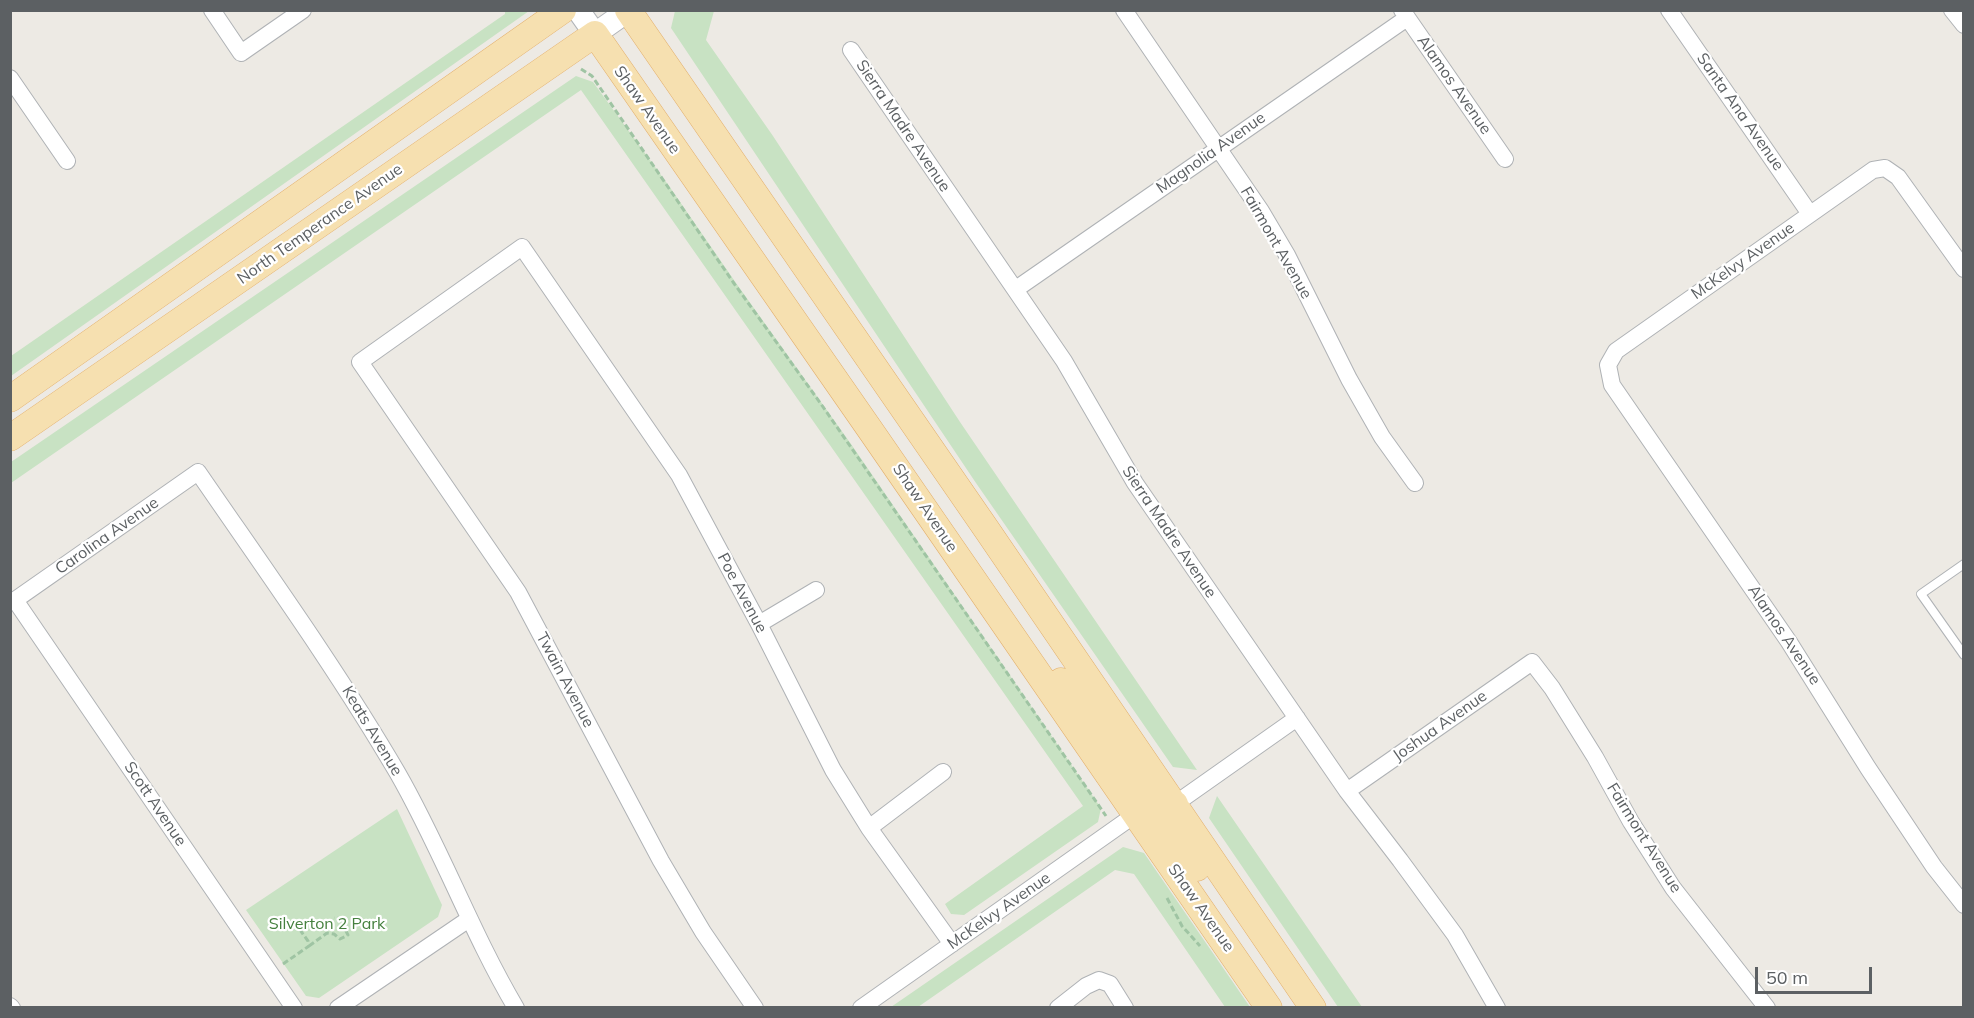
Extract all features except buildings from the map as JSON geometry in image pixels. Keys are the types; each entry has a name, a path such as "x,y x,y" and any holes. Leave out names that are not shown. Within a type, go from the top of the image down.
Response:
{"main road":[{"path":"10,399 563,10"},
{"name":"Shaw Avenue","path":"578,10 760,274 875,435 1269,1008"},
{"path":"628,11 1307,998"},
{"name":"North Temperance Avenue","path":"10,438 628,11"},
{"path":"1009,631 1075,694 1140,789 1158,801 1175,804"},
{"path":"1136,814 1144,811 1152,813 1166,822 1243,931 1307,998"}],"street":[{"path":"212,10 241,53 303,10"},
{"name":"Fairmont Avenue","path":"1124,10 1262,211 1287,255 1349,379 1382,437 1415,483"},
{"name":"Santa Ana Avenue","path":"1669,10 1810,214"},
{"path":"1952,10 1964,25"},
{"name":"Magnolia Avenue","path":"1016,289 1219,148 1405,14"},
{"name":"Alamos Avenue","path":"1405,14 1505,159"},
{"name":"Sierra Madre Avenue","path":"851,50 1064,361 1135,483 1347,791 1455,935 1497,1008"},
{"path":"10,78 67,161"},
{"name":"McKelvy Avenue","path":"1608,364 1616,351 1873,170 1886,168 1898,177 1964,269"},
{"name":"Poe Avenue","path":"360,362 522,247 679,475 759,624 833,770 869,828 952,944"},
{"name":"Twain Avenue","path":"360,362 518,592 661,861 703,932 755,1008"},
{"name":"Alamos Avenue","path":"1608,364 1612,385 1790,642 1868,768 1934,867 1964,905"},
{"name":"Carolina Avenue","path":"15,600 198,472"},
{"name":"Keats Avenue","path":"198,472 348,690 398,774 431,836 469,919 516,1008"},
{"path":"759,624 816,590"},
{"name":"Scott Avenue","path":"15,600 294,1008"},
{"name":"Fairmont Avenue","path":"1532,662 1552,688 1673,888 1767,1008"},
{"name":"Joshua Avenue","path":"1347,791 1532,662"},
{"path":"1175,804 1297,718"},
{"path":"869,828 944,772"},
{"name":"McKelvy Avenue","path":"861,1008 1136,814"},
{"path":"338,1008 469,919"},
{"path":"1058,1008 1086,986 1099,980 1110,984 1125,1008"}],"lane":[{"path":"1964,564 1921,594 1964,655"}],"path":[{"path":"592,76 1105,815"},
{"path":"283,963 327,933 334,934 340,939 348,935 343,919 334,918"},
{"path":"295,923 309,946"}],"green space":[{"path":"505,11 529,11 11,376 11,356 505,14"},
{"path":"675,11 714,11 706,40 773,136 960,422 1197,770 1173,767 976,483 671,28"},
{"path":"576,76 593,82 669,186 851,444 1101,808 1098,822 964,915 951,914 945,904 1083,806 581,90 11,483 11,462"},
{"path":"1217,796 1362,1007 1338,1007 1209,818"},
{"name":"Silverton 2 Park","path":"397,809 442,905 438,917 319,998 306,996 246,910"},
{"path":"1123,847 1144,853 1250,1007 1225,1007 1134,874 1115,870 918,1007 891,1007"}]}
